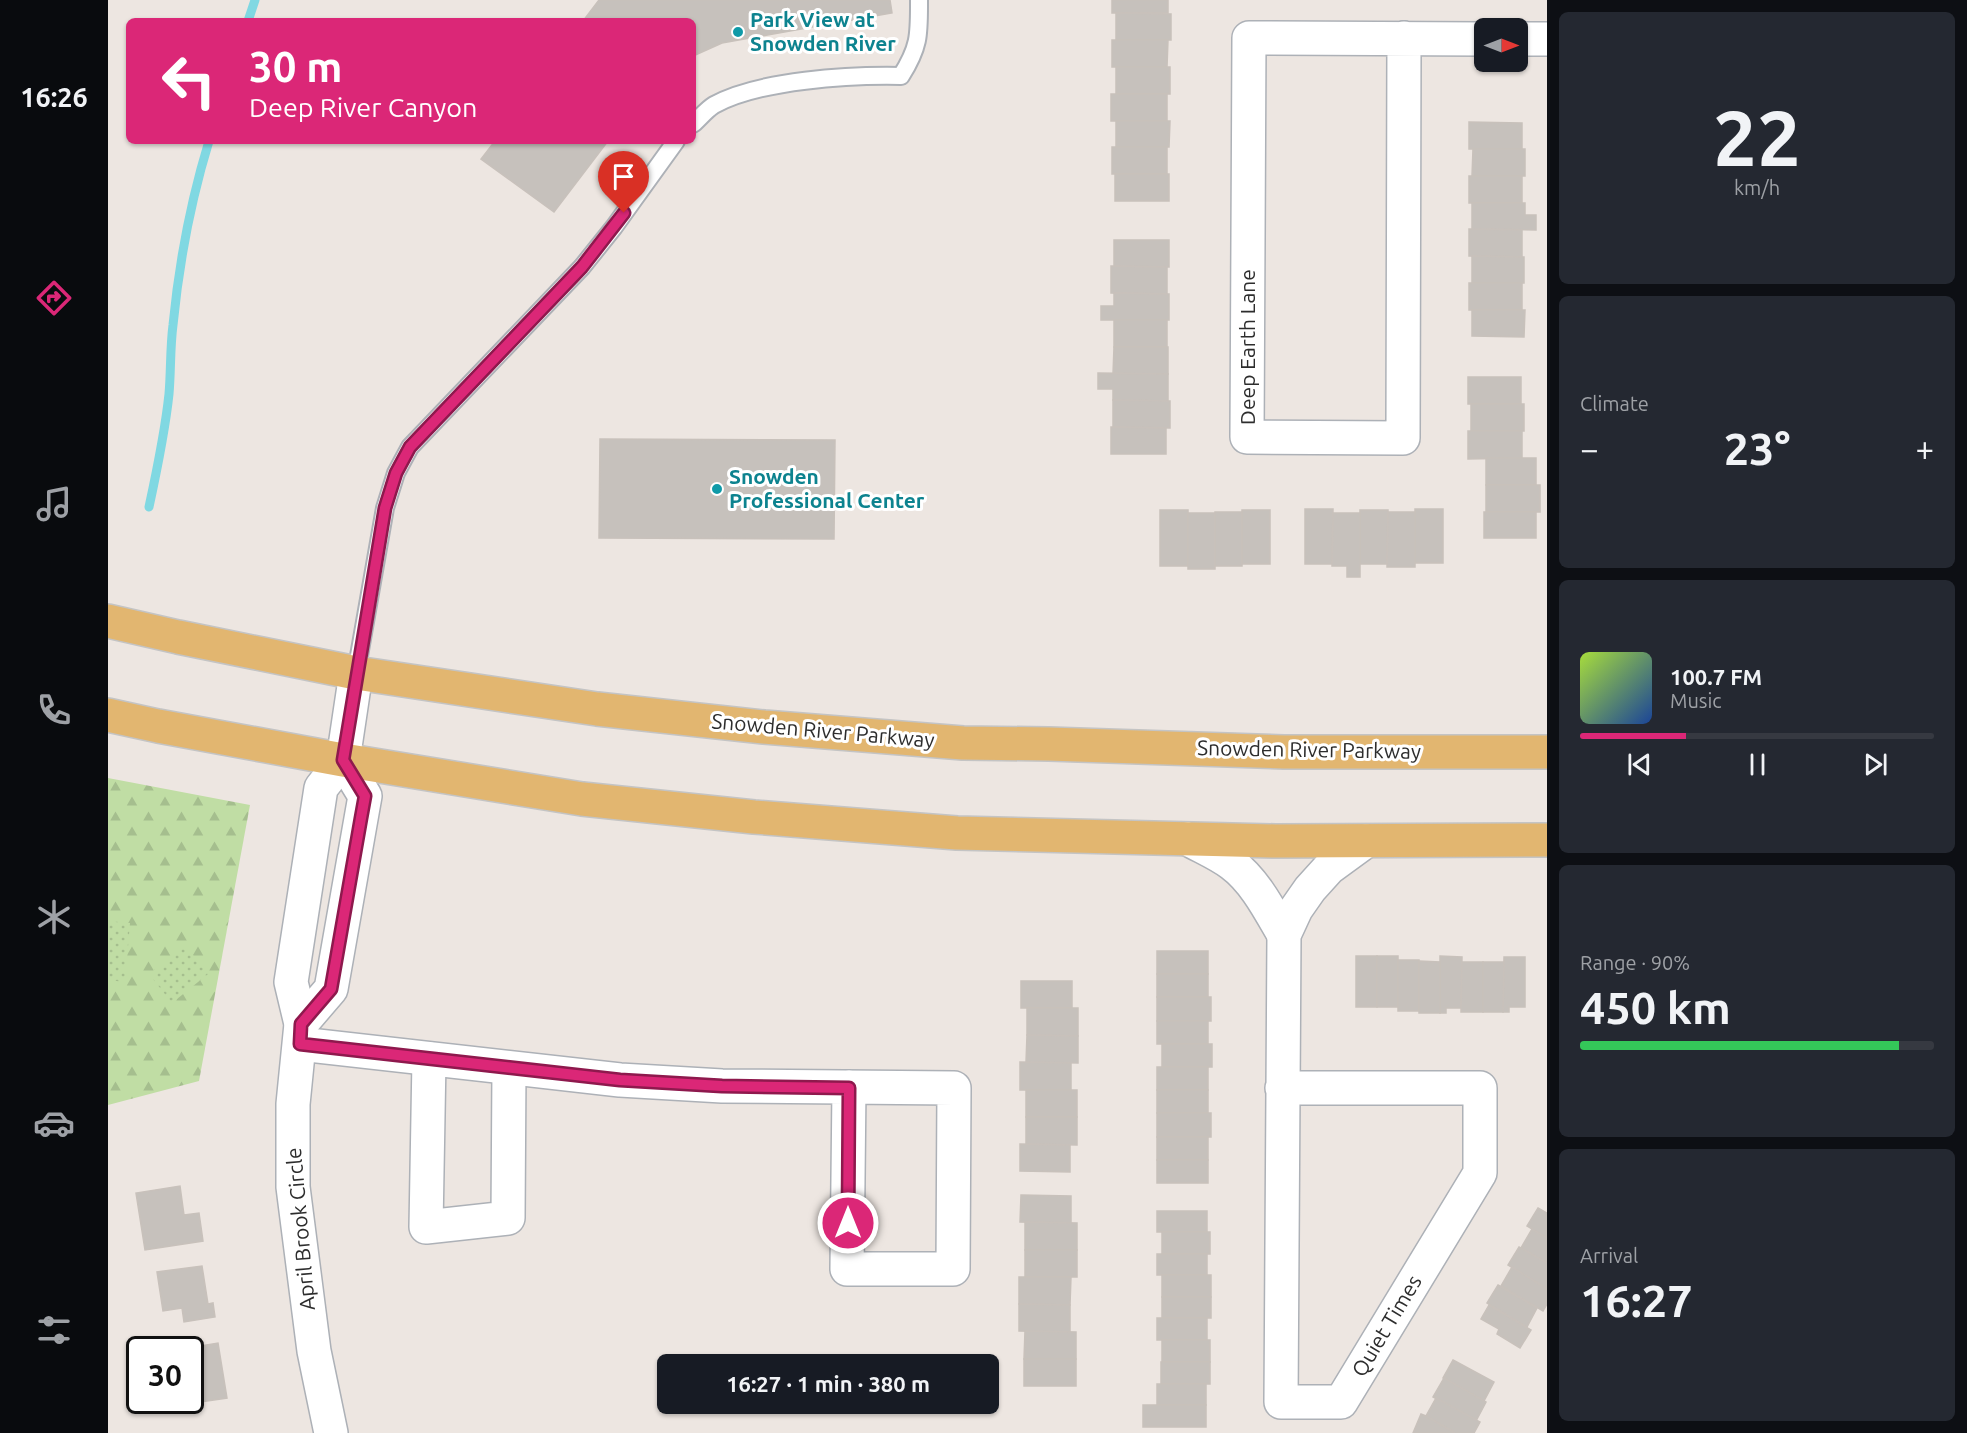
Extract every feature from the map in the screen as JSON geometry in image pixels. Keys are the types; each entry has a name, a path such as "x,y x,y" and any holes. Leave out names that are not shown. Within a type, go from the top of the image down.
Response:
{"main road":[{"name":"Snowden River Parkway","path":"108,621 356,673 597,709 764,728 963,743 1284,752 1547,752"},
{"path":"108,715 343,760 582,799 754,817 957,833 1188,839 1547,840"}],"street":[{"name":"Deep Earth Lane","path":"1404,38 1403,438 1247,437 1249,38 1404,38 1474,39"},
{"path":"1528,39 1547,39"},
{"name":"April Brook Circle","path":"331,1433 314,1351 293,1187 293,1104 300,1034 291,982 321,788 343,760 356,673"},
{"path":"343,760 365,796 331,989 300,1034 429,1059 620,1080 722,1086 954,1088 953,1269 847,1269 849,1088"},
{"path":"1188,839 1239,870 1269,909 1284,935"},
{"name":"Quiet Times","path":"1282,1088 1480,1088 1480,1173 1341,1402 1281,1402 1282,1088 1284,935 1296,909 1310,889 1329,868 1366,840"},
{"path":"429,1059 426,1227 508,1218 508,1069"}],"lane":[{"path":"696,121 713,106 743,93 779,85 860,75 901,75 913,57 917,44 919,0"},
{"path":"356,673 385,508 396,473 410,447 582,267 674,144"}],"green space":[{"path":"108,778 250,805 199,1081 108,1105"},
{"path":"108,921 130,923 125,982 108,980"},
{"path":"185,945 208,974 172,1003 149,974"}],"building":[{"name":"Park View at Snowden River","path":"599,0 890,0 892,13 722,43 696,55 696,18 585,18"},
{"path":"1112,0 1168,0 1168,13 1112,13"},
{"path":"1116,13 1171,14 1171,40 1116,40"},
{"path":"1112,40 1168,40 1167,67 1112,67"},
{"path":"1116,67 1170,67 1170,94 1116,94"},
{"path":"1111,94 1167,94 1167,121 1111,121"},
{"path":"1116,121 1170,121 1169,147 1116,147"},
{"path":"1469,122 1522,123 1522,149 1469,149"},
{"path":"493,144 606,144 554,212 481,159"},
{"path":"1112,147 1167,147 1167,174 1112,174"},
{"path":"1473,149 1525,149 1525,176 1472,176"},
{"path":"1115,174 1169,174 1169,201 1115,201"},
{"path":"1469,176 1522,176 1522,203 1469,203"},
{"path":"1472,203 1525,203 1525,215 1536,215 1536,230 1472,229"},
{"path":"1469,229 1522,230 1522,257 1469,256"},
{"path":"1114,240 1169,240 1169,267 1114,266"},
{"path":"1472,256 1524,257 1524,283 1472,283"},
{"path":"1111,266 1167,267 1167,294 1111,293"},
{"path":"1469,283 1522,283 1522,310 1469,310"},
{"path":"1114,293 1169,294 1169,320 1101,320 1101,306 1114,306"},
{"path":"1472,310 1525,310 1524,337 1472,336"},
{"path":"1114,320 1167,320 1167,347 1114,347"},
{"path":"1114,347 1168,347 1168,374 1113,374"},
{"path":"1098,373 1168,374 1168,401 1113,400 1113,389 1098,389"},
{"path":"1468,377 1521,377 1521,404 1468,404"},
{"path":"1113,400 1170,401 1170,428 1113,427"},
{"path":"1471,404 1524,404 1524,431 1471,431"},
{"path":"1111,427 1166,428 1166,454 1111,454"},
{"path":"1468,431 1522,431 1522,458 1468,459"},
{"name":"Snowden Professional Center","path":"600,439 835,440 834,539 599,538"},
{"path":"1486,458 1536,458 1536,485 1486,485"},
{"path":"1486,485 1540,485 1540,512 1486,512"},
{"path":"1305,509 1333,509 1332,564 1305,564"},
{"path":"1415,509 1443,509 1443,563 1415,563"},
{"path":"1160,510 1188,510 1188,566 1160,566"},
{"path":"1242,510 1270,510 1270,564 1242,564"},
{"path":"1360,510 1388,510 1387,564 1360,564"},
{"path":"1215,512 1242,512 1242,566 1215,566"},
{"path":"1388,512 1415,512 1415,567 1387,567"},
{"path":"1484,512 1536,512 1536,538 1484,538"},
{"path":"1188,513 1215,513 1215,569 1188,569"},
{"path":"1333,513 1360,513 1360,577 1347,577 1347,566 1332,566"},
{"path":"1157,951 1208,951 1208,974 1157,974"},
{"path":"1356,956 1377,956 1377,1007 1356,1007"},
{"path":"1377,956 1398,956 1398,1007 1377,1007"},
{"path":"1440,956 1462,957 1461,1008 1446,1008 1446,1013 1440,1013"},
{"path":"1504,957 1525,957 1525,1007 1509,1007 1509,1012 1503,1012"},
{"path":"1398,960 1419,960 1419,1011 1398,1011"},
{"path":"1419,961 1440,962 1440,1013 1419,1013"},
{"path":"1462,962 1483,962 1483,1012 1461,1012"},
{"path":"1483,962 1504,962 1503,1012 1483,1012"},
{"path":"1157,974 1208,974 1208,997 1157,997"},
{"path":"1021,981 1072,981 1072,1008 1021,1008"},
{"path":"1157,997 1211,997 1211,1021 1157,1021"},
{"path":"1027,1008 1078,1008 1078,1036 1027,1035"},
{"path":"1157,1021 1208,1021 1208,1044 1157,1044"},
{"path":"1027,1035 1078,1036 1078,1063 1026,1062"},
{"path":"1162,1044 1212,1044 1212,1067 1162,1067"},
{"path":"1020,1062 1071,1063 1071,1090 1020,1090"},
{"path":"1157,1067 1208,1067 1208,1090 1157,1090"},
{"path":"1026,1090 1077,1090 1077,1117 1026,1117"},
{"path":"1157,1090 1208,1090 1208,1113 1157,1113"},
{"path":"1157,1113 1211,1113 1211,1137 1157,1137"},
{"path":"1026,1117 1077,1117 1077,1145 1026,1144"},
{"path":"1157,1137 1208,1137 1208,1160 1157,1160"},
{"path":"1020,1144 1070,1145 1070,1172 1020,1171"},
{"path":"1157,1160 1208,1160 1208,1183 1157,1183"},
{"path":"180,1186 184,1215 199,1213 203,1241 145,1250 136,1193"},
{"path":"1021,1195 1071,1196 1071,1223 1020,1222"},
{"path":"1538,1208 1547,1213 1547,1238 1527,1226"},
{"path":"1157,1211 1207,1211 1207,1232 1157,1232"},
{"path":"1025,1222 1077,1223 1077,1250 1025,1250"},
{"path":"1532,1229 1547,1238 1547,1263 1521,1248"},
{"path":"1162,1232 1210,1232 1210,1254 1162,1254"},
{"path":"1519,1247 1547,1263 1547,1289 1508,1265"},
{"path":"1025,1250 1077,1250 1077,1277 1025,1277"},
{"path":"1157,1254 1207,1254 1207,1275 1157,1275"},
{"path":"202,1266 208,1304 213,1303 215,1317 184,1322 182,1308 163,1311 157,1272"},
{"path":"1512,1267 1547,1289 1547,1304 1543,1311 1501,1286"},
{"path":"1162,1275 1211,1275 1211,1297 1162,1297"},
{"path":"1019,1277 1071,1277 1070,1305 1019,1304"},
{"path":"1498,1285 1537,1308 1527,1327 1487,1303"},
{"path":"1162,1297 1211,1297 1211,1318 1162,1318"},
{"path":"1019,1304 1070,1305 1070,1332 1019,1331"},
{"path":"1489,1305 1531,1330 1520,1348 1497,1334 1499,1329 1481,1319"},
{"path":"1157,1318 1207,1318 1207,1340 1157,1340"},
{"path":"1025,1331 1076,1332 1076,1359 1024,1359"},
{"path":"1162,1340 1210,1340 1210,1362 1162,1362"},
{"path":"218,1343 227,1398 204,1401 204,1345"},
{"path":"1024,1359 1076,1359 1076,1386 1024,1386"},
{"path":"1453,1360 1494,1382 1484,1401 1443,1378"},
{"path":"1161,1362 1210,1362 1210,1384 1161,1384"},
{"path":"1444,1378 1486,1402 1476,1421 1433,1397"},
{"path":"1157,1384 1206,1384 1206,1405 1157,1405"},
{"path":"1436,1398 1480,1422 1474,1433 1455,1433 1426,1416"},
{"path":"1143,1405 1206,1405 1206,1427 1143,1427"},
{"path":"1421,1414 1426,1416 1455,1433 1413,1433"}],"waterway":[{"path":"249,18 255,0"},
{"path":"149,507 167,408 172,334 182,255 191,209 208,144"}],"place":[{"name":"Park View at Snowden River","path":"738,32"},
{"name":"Snowden Professional Center","path":"717,489"}],"route":[{"path":"624,213 582,267 410,447 396,473 385,508 343,760 365,796 331,989 301,1024 300,1044 620,1080 722,1086 849,1088 848,1223"}]}
